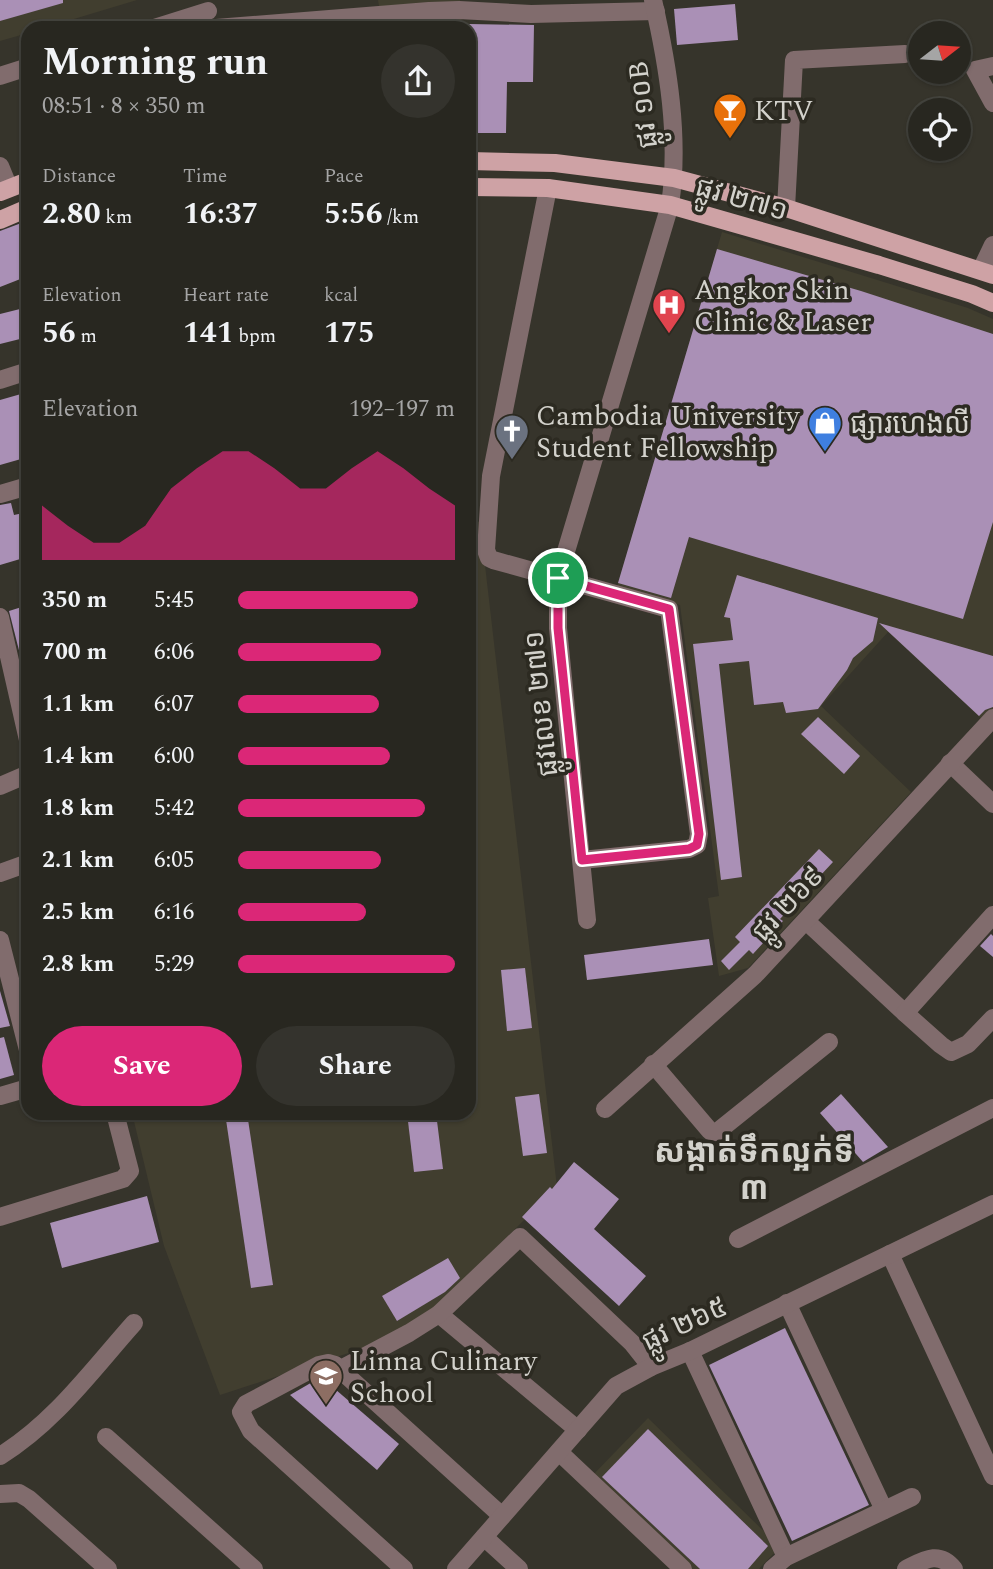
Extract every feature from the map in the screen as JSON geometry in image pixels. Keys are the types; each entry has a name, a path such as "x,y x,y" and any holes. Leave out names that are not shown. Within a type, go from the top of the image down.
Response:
{"main road":[{"name":"ផ្លូវ ២៧១","path":"476,161 555,163 674,178 786,208 987,272"},
{"path":"4,190 21,184"},
{"name":"ផ្លូវ ២៧១","path":"476,187 548,188 670,205 879,265 993,303"},
{"path":"0,220 21,211"}],"street":[{"path":"190,21 210,17 429,10 531,14 655,6"},
{"name":"ផ្លូវ ១០B","path":"655,6 668,80 675,156 670,205"},
{"path":"786,208 794,60 905,54"},
{"path":"993,66 975,70 993,103"},
{"path":"0,76 21,69"},
{"path":"0,166 4,190"},
{"path":"548,188 491,476 486,550 493,561 669,609 699,834 697,845 689,849 582,860"},
{"name":"ផ្លូវលេខ ២៧១","path":"587,920 558,628 558,578 670,205"},
{"path":"987,272 993,245"},
{"path":"0,380 21,373"},
{"path":"0,494 21,488"},
{"path":"0,617 7,675 21,718"},
{"name":"ផ្លូវ ២៦៩","path":"605,1109 755,975 993,718"},
{"path":"950,763 993,804"},
{"path":"0,786 21,777"},
{"path":"0,873 21,866"},
{"path":"905,1013 993,915"},
{"path":"806,922 951,1052 968,1044 993,1018"},
{"path":"0,940 21,1022"},
{"path":"653,1064 710,1131 717,1132 829,1042"},
{"path":"0,1096 21,1090"},
{"path":"738,1239 993,1108"},
{"path":"0,1217 123,1179 130,1171 117,1120"},
{"name":"ផ្លូវ ២៦៥","path":"456,1569 616,1387 651,1367 690,1351 993,1204"},
{"path":"341,1369 410,1333 439,1314 520,1237 632,1343 651,1367"},
{"path":"890,1254 993,1476"},
{"path":"787,1303 884,1510"},
{"path":"439,1314 578,1430"},
{"path":"0,1456 64,1405 134,1323"},
{"path":"690,1351 786,1557"},
{"path":"404,1569 251,1431 241,1412 246,1404 319,1365 328,1363 341,1369 502,1516"},
{"path":"106,1437 254,1569"},
{"path":"559,1452 683,1569"},
{"path":"0,1494 19,1493 29,1499 108,1569"},
{"path":"772,1569 786,1557 912,1497"},
{"path":"484,1537 519,1569"},
{"path":"906,1569 939,1557 954,1569"}],"shaded area":[{"path":"0,0 137,0 67,21 21,21 21,35 0,41"},
{"path":"378,0 460,0 462,21 399,21 399,18 381,18"},
{"name":"ផ្សារហេងលី","path":"722,232 968,308 993,319 993,716 986,723 888,632 821,706 911,792 748,968 719,976 708,898 719,896 680,605 617,587"},
{"path":"476,522 480,522 557,1187 418,1326 376,1344 220,1395 164,1246 134,1120 476,1120"},
{"path":"648,1418 780,1547 759,1569 689,1569 590,1478"}],"building":[{"path":"0,0 63,0 63,3 0,21"},
{"path":"735,4 738,40 677,45 674,9"},
{"path":"476,24 534,25 533,82 507,82 506,133 476,133"},
{"path":"21,223 21,279 0,287 0,231"},
{"name":"ផ្សារហេងលី","path":"717,249 861,291 993,334 993,522 963,619 689,537 671,598 618,583"},
{"path":"21,309 21,339 0,344 0,314"},
{"path":"21,394 21,459 0,465 0,400"},
{"path":"11,503 14,515 21,514 21,559 0,565 0,505"},
{"path":"737,575 878,618 873,641 853,658 818,709 786,713 783,702 754,705 749,661 719,664 742,877 721,880 693,644 733,640 730,618 724,617"},
{"path":"21,607 21,658 9,611"},
{"path":"879,623 993,656 993,707 979,716"},
{"path":"818,717 860,756 844,774 801,734"},
{"path":"819,849 833,862 780,919 783,921 753,954 749,950 729,970 721,961 740,942 735,937"},
{"path":"991,934 993,936 993,957 980,946"},
{"path":"709,939 713,965 587,980 584,955"},
{"path":"525,968 532,1028 507,1031 501,970"},
{"path":"0,991 10,1026 0,1028"},
{"path":"4,1037 14,1075 0,1079 0,1038"},
{"path":"539,1094 547,1153 523,1156 515,1097"},
{"path":"841,1094 888,1147 863,1162 820,1113"},
{"path":"226,1120 248,1120 273,1285 251,1288"},
{"path":"408,1120 437,1120 443,1169 414,1172"},
{"path":"574,1162 619,1199 594,1229 646,1276 619,1306 522,1217 550,1187 552,1189"},
{"path":"147,1196 159,1242 62,1268 50,1223"},
{"path":"448,1258 460,1278 445,1292 397,1321 382,1296"},
{"path":"785,1328 869,1505 792,1541 709,1365"},
{"path":"321,1377 399,1444 377,1470 290,1395"},
{"path":"648,1429 768,1546 748,1569 700,1569 602,1477"}],"place":[{"name":"KTV","path":"730,140"},
{"name":"Angkor Skin Clinic & Laser","path":"669,335"},
{"name":"ផ្សារហេងលី","path":"825,453"},
{"name":"Cambodia University Student Fellowship","path":"512,461"},
{"name":"Linna Culinary School","path":"326,1406"}],"district":[{"name":"សង្កាត់ទឹកល្អក់ទី ៣","path":"754,1170"}],"route":[{"path":"558,578 669,609 699,834 697,845 689,849 582,860 558,628 558,578"}]}
